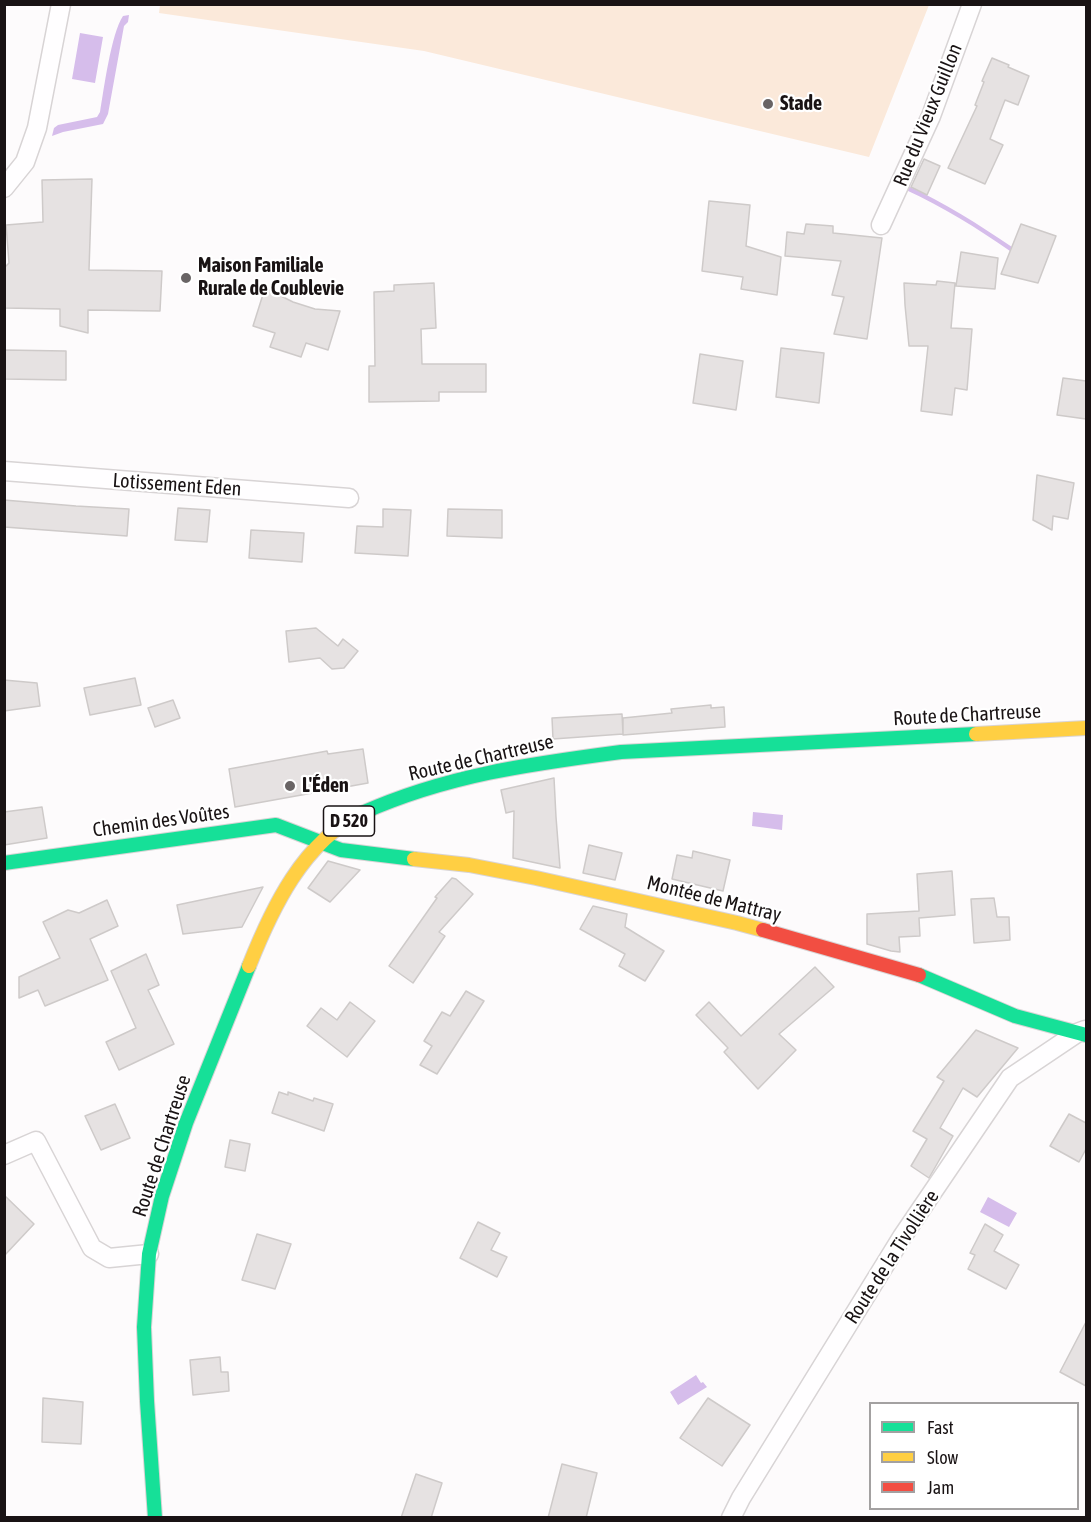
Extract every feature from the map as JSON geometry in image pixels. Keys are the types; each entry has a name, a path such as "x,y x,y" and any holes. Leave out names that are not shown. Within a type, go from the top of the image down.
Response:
{"main road":[{"name":"Route de Chartreuse","path":"155,1518 144,1327 149,1254 162,1196 186,1123 264,927 281,896 321,842 358,814 420,789 546,762 621,752 1086,728"},
{"name":"Chemin des Voûtes","path":"4,863 276,825 321,842"},
{"name":"Montée de Mattray","path":"321,842 341,850 469,865 536,878 737,923 902,969 1015,1016 1083,1032"}],"street":[{"path":"4,188 25,162 37,128 61,4"},
{"name":"Rue du Vieux Guillon","path":"881,225 931,116 972,4"},
{"name":"Lotissement Eden","path":"4,471 349,498"},
{"name":"Route de la Tivollière","path":"731,1518 741,1498 902,1237 1010,1078 1083,1032"},
{"path":"4,1155 36,1141 92,1248 110,1258 149,1254"}],"shaded area":[{"name":"Stade","path":"160,4 929,5 869,157 424,51 159,13"},
{"path":"129,15 128,22 124,26 108,114 103,124 52,136 54,128 58,125 97,117 100,112 115,35 123,16"},
{"path":"80,33 103,37 95,83 72,79"},
{"path":"908,186 987,230 1012,247 1010,251 960,218 906,190"},
{"path":"753,812 783,815 782,830 752,826"},
{"path":"988,1197 1017,1213 1009,1227 980,1212"},
{"path":"696,1375 707,1387 678,1405 670,1392"}],"building":[{"path":"992,58 1029,76 1018,105 1005,100 990,139 1003,145 985,184 948,168 977,106 975,105 984,82 982,81"},
{"path":"924,159 940,166 927,195 911,187"},
{"path":"92,179 89,270 162,271 160,311 88,310 88,333 60,326 60,309 4,308 4,268 9,263 6,225 43,222 42,180"},
{"path":"709,201 750,205 746,246 781,257 777,295 741,289 743,277 702,271"},
{"path":"806,224 833,226 833,233 882,238 867,339 834,334 844,297 832,295 841,261 785,256 787,232 804,234"},
{"path":"1021,224 1056,236 1038,283 1001,274"},
{"path":"961,252 998,258 995,289 956,286"},
{"path":"937,281 955,283 951,328 972,329 967,390 955,388 952,415 921,411 928,346 909,346 904,283 936,285"},
{"path":"434,283 436,328 421,329 422,364 486,364 486,392 439,392 439,401 369,402 369,366 375,366 374,292 394,291 394,285"},
{"path":"265,288 293,302 315,309 340,311 328,350 306,343 301,357 270,347 275,333 253,326"},
{"path":"781,348 824,353 819,403 776,397"},
{"path":"4,350 66,351 66,380 4,379"},
{"path":"700,354 743,361 736,410 693,403"},
{"path":"1063,378 1086,381 1086,419 1057,415"},
{"path":"1037,475 1074,483 1068,519 1053,516 1052,530 1033,520"},
{"path":"4,500 129,509 127,536 4,527"},
{"path":"178,508 210,510 207,542 175,540"},
{"path":"383,509 411,510 408,556 355,553 357,526 383,527"},
{"path":"448,509 502,510 502,538 447,536"},
{"path":"251,530 304,533 302,562 249,558"},
{"path":"316,628 338,646 343,639 358,651 344,668 332,669 320,658 289,662 286,631"},
{"path":"135,678 141,705 90,715 84,688"},
{"path":"4,680 37,683 40,706 4,711"},
{"path":"173,700 180,718 155,727 148,708"},
{"path":"711,705 711,708 724,707 725,727 623,735 623,718 672,713 671,709"},
{"path":"622,714 623,734 553,739 552,718"},
{"path":"363,749 368,783 235,807 229,769 327,751 328,754"},
{"path":"554,778 560,868 513,858 514,811 506,813 501,790"},
{"path":"42,807 47,838 4,845 4,812"},
{"path":"589,845 622,853 615,880 583,873"},
{"path":"693,851 730,860 723,891 672,879 677,855 692,858"},
{"path":"328,861 360,870 330,902 308,888"},
{"path":"952,871 955,915 919,918 920,936 899,937 900,952 867,944 867,914 919,911 917,874"},
{"path":"452,878 473,894 439,932 445,936 413,983 389,966 437,898 435,897"},
{"path":"263,887 242,927 183,934 177,905"},
{"path":"994,898 997,917 1009,917 1010,940 974,943 971,899"},
{"path":"107,900 118,926 90,939 108,980 45,1006 38,990 19,998 19,977 60,958 43,922 68,910 79,913"},
{"path":"593,906 627,914 625,927 664,951 645,981 619,966 625,954 580,929"},
{"path":"146,954 159,985 148,990 174,1044 119,1070 106,1042 136,1028 111,971"},
{"path":"815,967 834,987 779,1034 796,1050 758,1089 724,1052 728,1048 696,1015 709,1002 741,1036"},
{"path":"466,991 484,1001 437,1074 420,1065 432,1046 424,1041 442,1012 450,1016"},
{"path":"350,1002 375,1021 347,1057 307,1026 321,1008 337,1020"},
{"path":"976,1030 1018,1048 977,1097 963,1088 940,1128 953,1136 929,1178 911,1166 927,1139 913,1131 944,1081 937,1077"},
{"path":"279,1092 288,1095 288,1092 313,1101 314,1098 333,1104 324,1131 272,1113"},
{"path":"115,1104 130,1138 101,1150 85,1116"},
{"path":"1069,1114 1086,1123 1086,1149 1079,1162 1050,1146"},
{"path":"230,1140 250,1144 245,1171 225,1167"},
{"path":"4,1195 34,1224 4,1256"},
{"path":"478,1222 500,1233 491,1250 507,1257 497,1277 460,1258"},
{"path":"985,1224 1003,1235 994,1251 1019,1265 1006,1289 968,1269 975,1255 970,1253"},
{"path":"257,1234 291,1244 275,1289 242,1280"},
{"path":"1086,1322 1086,1386 1060,1372"},
{"path":"220,1357 221,1372 228,1372 229,1391 193,1395 190,1360"},
{"path":"43,1398 83,1402 81,1444 42,1442"},
{"path":"708,1398 750,1425 722,1466 680,1438"},
{"path":"562,1464 597,1473 586,1518 548,1518"},
{"path":"416,1474 442,1483 431,1518 401,1518"}],"traffic: fast":[{"path":"362,813 457,780 554,761 621,752 976,734"},
{"path":"4,863 276,825 341,850 414,859"},
{"path":"155,1518 144,1327 149,1254 162,1196 186,1123 249,966"},
{"path":"919,975 1015,1016 1086,1035"}],"traffic: slow":[{"path":"976,734 1086,728"},
{"path":"249,966 279,900 306,859 341,826 362,813"},
{"path":"414,859 469,865 536,878 763,930"}],"traffic: jam":[{"path":"763,930 919,975"}],"place":[{"name":"Stade","path":"768,104"},
{"name":"Maison Familiale Rurale de Coublevie","path":"186,278"},
{"name":"L'Éden","path":"290,786"}]}
